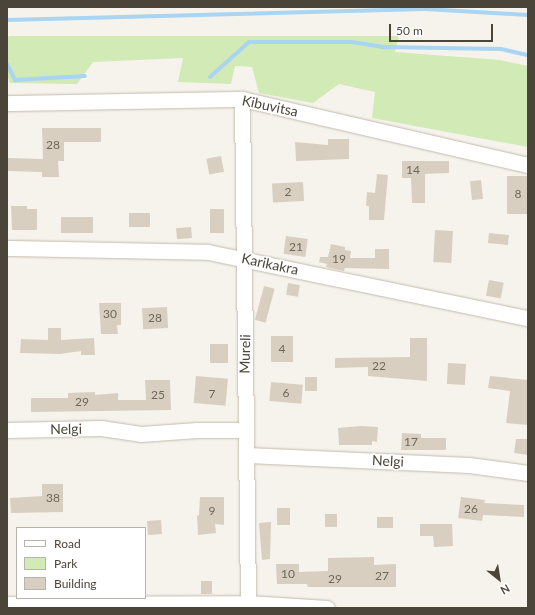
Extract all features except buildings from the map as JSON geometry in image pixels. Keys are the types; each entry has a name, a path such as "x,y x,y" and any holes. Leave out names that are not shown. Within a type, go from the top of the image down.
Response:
{"street":[{"name":"Kibuvitsa","path":"7,103 242,99 528,165"},
{"name":"Mureli","path":"242,99 246,259 244,430 247,455 248,605"},
{"name":"Karikakra","path":"7,248 208,252 528,318"},
{"name":"Nelgi","path":"7,430 101,428 141,434 197,430 244,430"},
{"name":"Nelgi","path":"247,455 469,465 528,473"},
{"path":"7,604 172,602 327,608"}],"green space":[{"path":"10,36 399,36 395,52 500,60 528,66 528,147 372,118 375,92 339,84 313,103 259,93 252,67 235,66 231,84 178,82 183,58 93,62 77,84 10,83 7,75 7,37"}],"waterway":[{"path":"7,20 425,9 528,15"},
{"path":"210,77 249,42 352,42 382,47 501,49 528,55"},
{"path":"7,64 15,80 85,76"}]}
